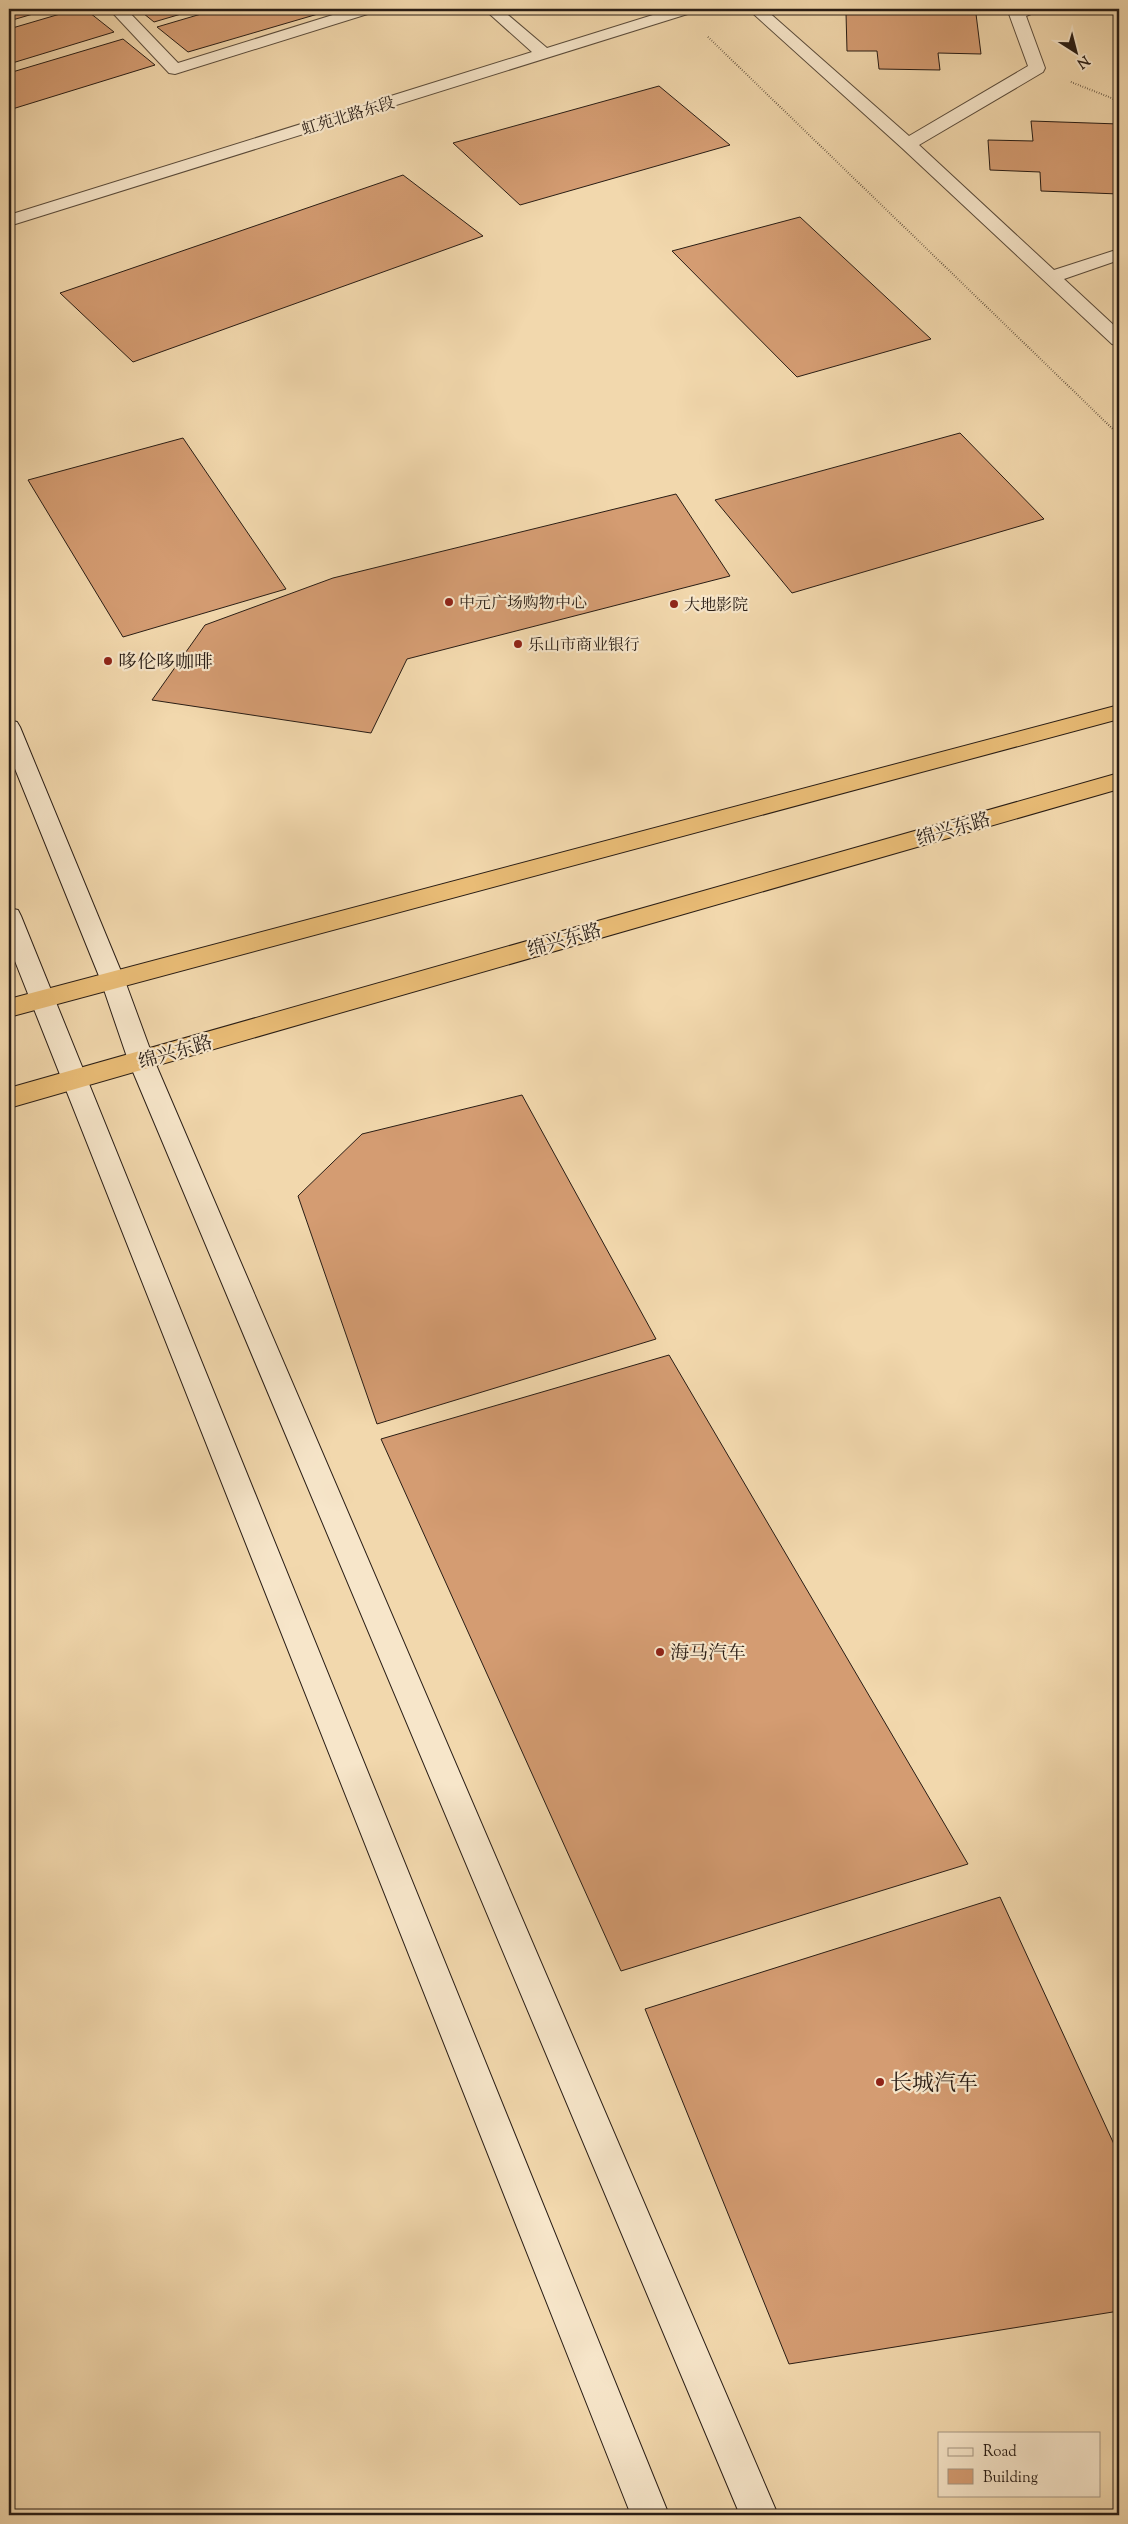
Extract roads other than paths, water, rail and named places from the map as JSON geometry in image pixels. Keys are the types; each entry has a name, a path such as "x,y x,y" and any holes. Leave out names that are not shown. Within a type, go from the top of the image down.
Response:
{"highway":[{"path":"9,1008 40,998 113,981 1119,712"},
{"name":"绵兴东路","path":"9,1098 1119,781"}],"street":[{"path":"117,9 175,69 368,9"},
{"path":"492,9 544,54"},
{"path":"756,9 908,144 1119,340"},
{"path":"908,144 1037,68 1018,14 1030,9"},
{"name":"虹苑北路东段","path":"9,221 684,10"},
{"path":"1051,277 1119,254"},
{"path":"9,728 113,981 142,1060 759,2515"},
{"path":"9,916 40,998 650,2515"}],"place":[{"name":"中元广场购物中心","path":"449,602"},
{"name":"大地影院","path":"674,604"},
{"name":"乐山市商业银行","path":"518,644"},
{"name":"哆伦哆咖啡","path":"108,661"},
{"name":"海马汽车","path":"660,1652"},
{"name":"长城汽车","path":"880,2082"}]}
